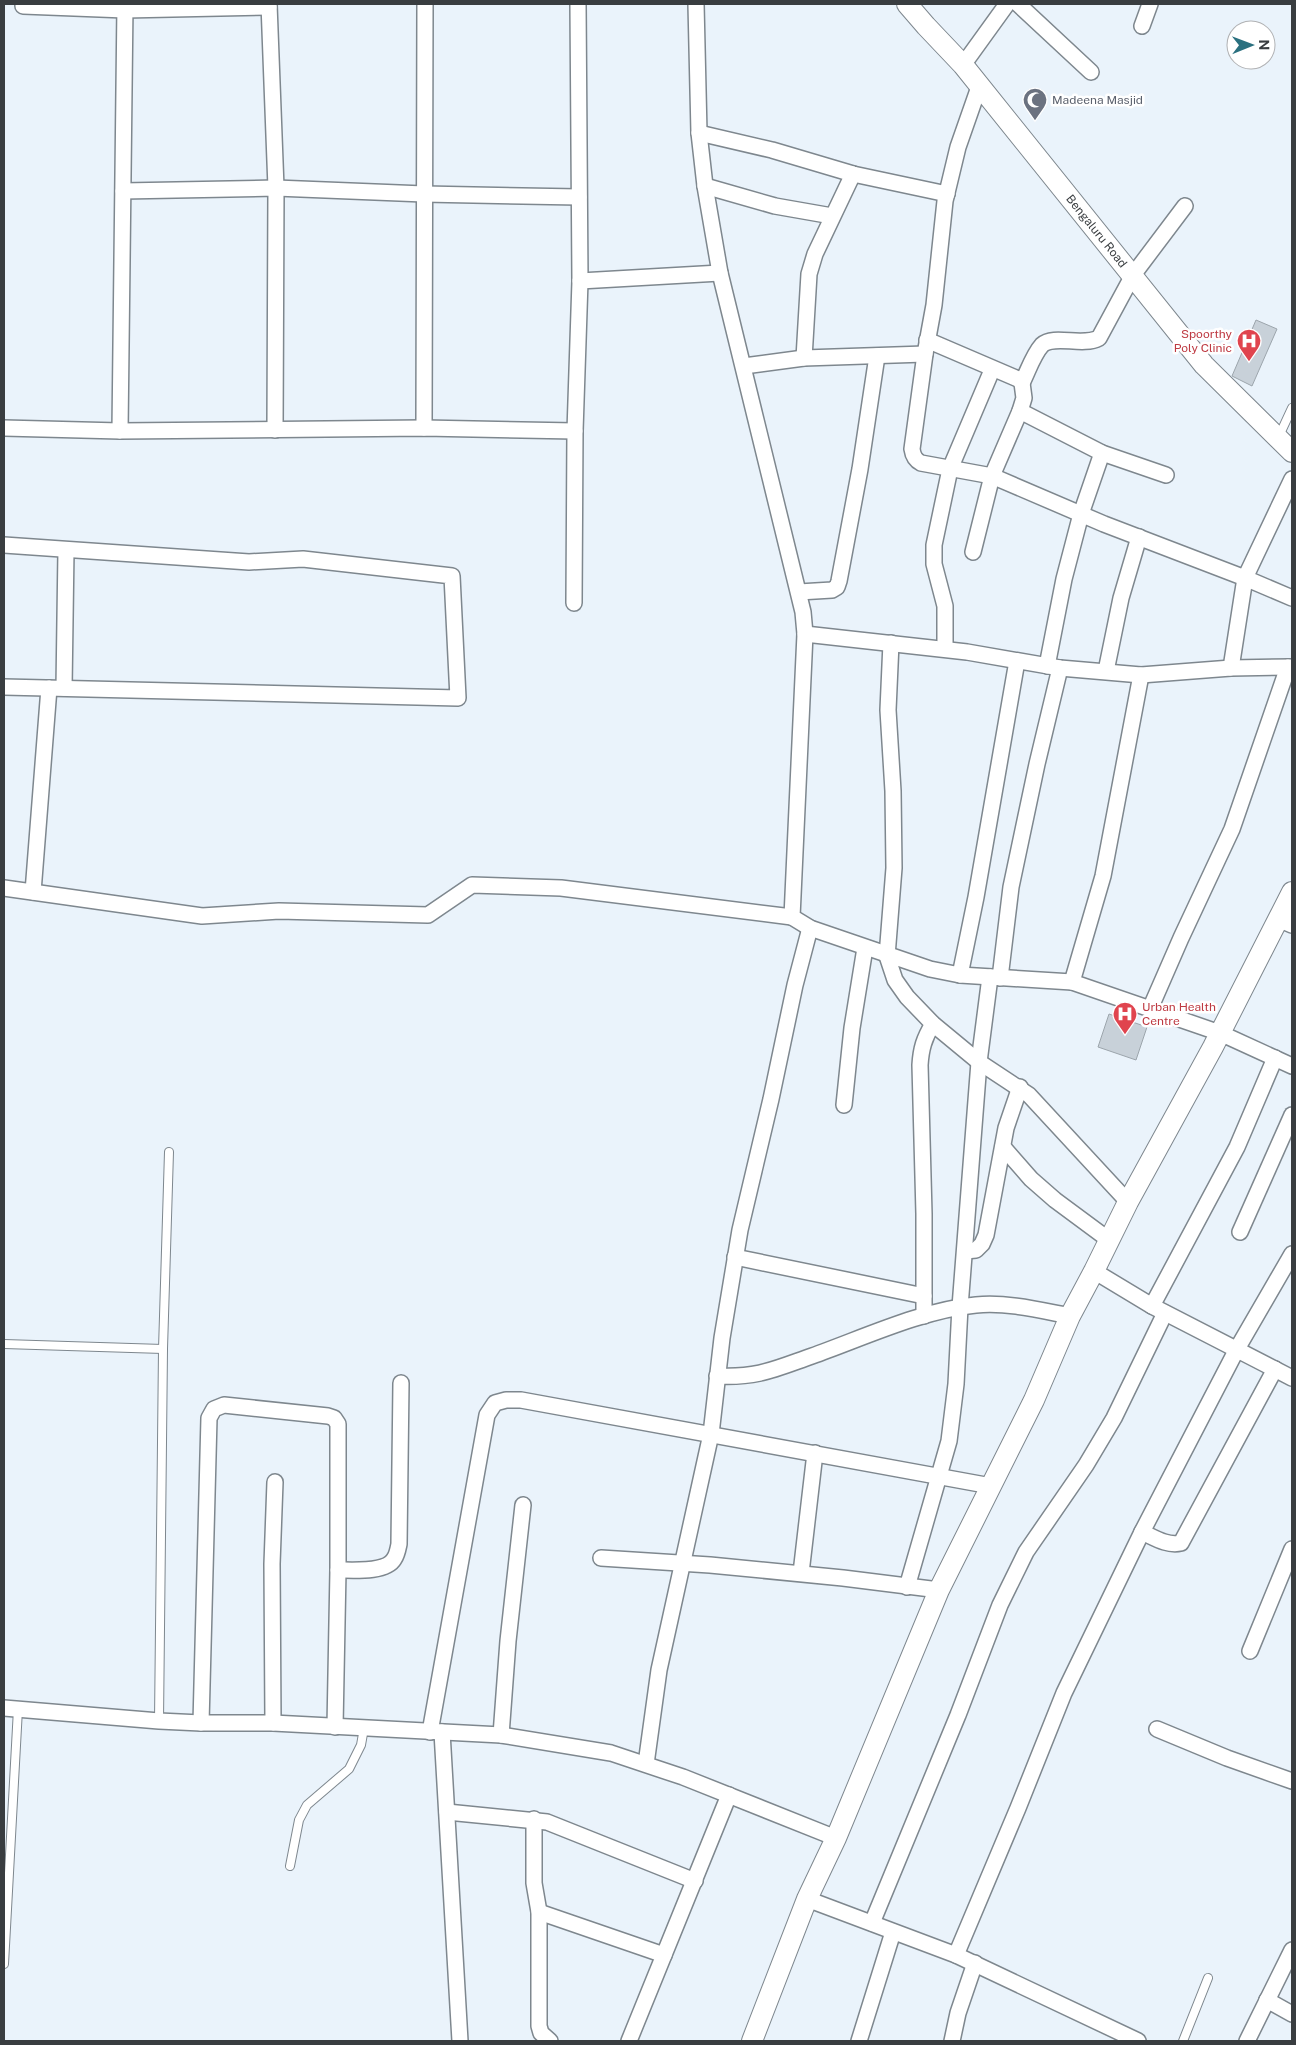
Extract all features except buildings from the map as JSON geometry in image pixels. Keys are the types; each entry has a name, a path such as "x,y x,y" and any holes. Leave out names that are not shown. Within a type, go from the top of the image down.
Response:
{"street":[{"path":"424,428 425,4"},
{"path":"574,603 575,431 580,281 578,4"},
{"path":"696,4 699,134 705,186 720,273 799,592 805,634 792,917"},
{"name":"Bengaluru Road","path":"907,4 963,65 1204,365 1292,452"},
{"path":"963,65 1006,4"},
{"path":"1018,4 1091,72"},
{"path":"1142,26 1150,4"},
{"path":"23,6 269,6 276,188 275,430"},
{"path":"120,431 125,7"},
{"path":"979,87 958,147 946,194 934,305 926,347 913,456 916,461 921,464 992,476 1081,514 1292,598"},
{"path":"699,134 772,150 852,174 946,194"},
{"path":"804,358 809,274 815,254 852,174"},
{"path":"705,186 775,206 832,216"},
{"path":"123,191 276,188 424,194 579,197"},
{"path":"973,552 992,476 1020,411 1024,398 1022,383 1037,353 1047,342 1084,343 1099,338 1133,275 1185,206"},
{"path":"580,281 720,273"},
{"path":"744,366 804,358 877,356 926,347 1018,379 1022,383"},
{"path":"799,592 832,590 837,587 839,581 860,469 877,356"},
{"path":"945,649 945,606 934,564 934,545 950,469 992,370"},
{"path":"1020,411 1102,453 1166,475"},
{"path":"4,428 120,431 424,428 575,431"},
{"path":"907,1587 925,1530 950,1432 956,1384 979,1062 1011,887 1037,764 1054,667 1064,579 1081,514 1102,453"},
{"path":"1231,668 1245,578 1292,479"},
{"path":"1106,671 1121,598 1139,537"},
{"path":"4,545 248,562 303,559 452,576 458,698 4,687"},
{"path":"33,892 57,688 66,550"},
{"path":"805,634 945,649 1054,667 1141,675 1231,668 1290,667 1232,829 1150,1009"},
{"path":"891,643 888,710 893,791 894,868 886,956 895,980 907,997 933,1024 979,1062 1030,1095 1128,1202"},
{"path":"960,975 976,897 1017,661"},
{"path":"1072,982 1102,876 1141,675"},
{"path":"4,888 202,916 279,911 428,915 472,885 561,888 792,917 810,928 886,956 930,969 960,975 1072,982 1220,1033 1292,1066"},
{"path":"752,2041 807,1899 836,1838 939,1590 1034,1400 1070,1316 1128,1202 1220,1033 1285,922 1292,892"},
{"path":"646,1764 659,1670 711,1434 717,1376 740,1230 771,1100 795,985 810,928"},
{"path":"844,1105 852,1028 865,948"},
{"path":"924,1316 924,1214 920,1065 921,1048 924,1038 933,1024"},
{"path":"872,1923 958,1715 1000,1605 1026,1552 1086,1465 1114,1418 1158,1310 1237,1147 1275,1058"},
{"path":"965,1251 976,1250 982,1244 986,1235 1006,1128 1020,1087"},
{"path":"1240,1232 1292,1115"},
{"path":"1003,1147 1031,1179 1055,1200 1110,1240"},
{"path":"956,1955 1064,1693 1142,1532 1237,1349 1292,1254"},
{"path":"735,1257 924,1296"},
{"path":"1094,1272 1158,1310 1292,1378"},
{"path":"717,1376 740,1377 768,1373 924,1316 960,1307 1012,1305 1070,1316"},
{"path":"1142,1532 1165,1543 1181,1543 1275,1369"},
{"path":"338,1570 384,1567 394,1561 400,1544 401,1384"},
{"path":"460,2041 446,1812 436,1732 487,1415 495,1403 506,1400 521,1400 991,1486"},
{"path":"201,1723 209,1418 214,1409 224,1405 334,1418 338,1424 335,1728"},
{"path":"801,1573 815,1453"},
{"path":"273,1723 272,1564 275,1482"},
{"path":"501,1735 508,1641 523,1505"},
{"path":"1250,1651 1292,1549"},
{"path":"601,1558 801,1573 939,1590"},
{"path":"11,1709 159,1721 273,1723 335,1728 501,1735 611,1753 730,1795 836,1838"},
{"path":"1157,1728 1227,1758 1292,1781"},
{"path":"629,2041 730,1795"},
{"path":"446,1812 534,1819 547,1822 695,1881"},
{"path":"534,1819 534,1883 539,1912 539,2026 541,2033 550,2041"},
{"path":"807,1899 975,1963 1138,2041"},
{"path":"539,1912 664,1955"},
{"path":"859,2041 893,1932"},
{"path":"1247,2041 1292,1950"},
{"path":"952,2041 958,2013 975,1963"},
{"path":"1267,2000 1292,2014"}],"lane":[{"path":"1278,438 1292,408"},
{"path":"159,1721 163,1349 169,1152"},
{"path":"4,1344 163,1349"},
{"path":"4,1964 11,1709"},
{"path":"290,1866 299,1820 307,1805 349,1769 361,1745 364,1728"},
{"path":"1183,2041 1208,1978"}],"place":[{"name":"Madeena Masjid","path":"1035,121"},
{"name":"Spoorthy Poly Clinic","path":"1249,362"},
{"name":"Urban Health Centre","path":"1125,1035"}]}
